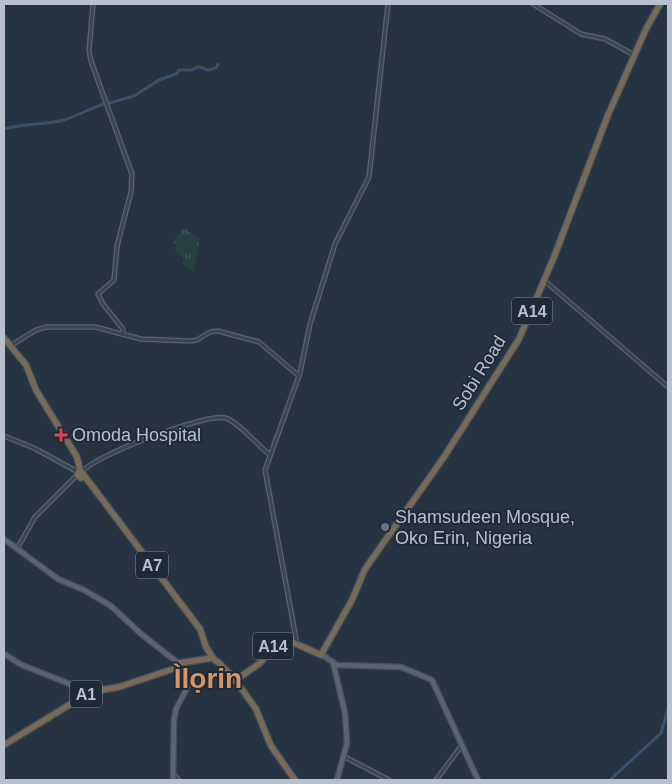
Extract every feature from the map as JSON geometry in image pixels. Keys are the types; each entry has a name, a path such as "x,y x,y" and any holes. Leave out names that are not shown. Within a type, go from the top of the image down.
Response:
{"highway":[{"name":"Sobi Road","path":"321,654 352,602 363,571 464,425 519,339 580,186 635,56 660,4"},
{"name":"A7","path":"4,337 26,365 36,390 72,448 78,462 79,474 125,528 200,630 212,658"},
{"name":"A14","path":"234,680 259,664 278,644 285,641 296,642 321,654"},
{"name":"A1","path":"192,663 212,658 234,680 256,711 272,749 294,780"},
{"name":"A1","path":"4,745 89,691 119,687 128,682 166,671 179,665 214,660 234,680"}],"main road":[{"path":"4,539 58,579 84,590 111,606 139,633 179,665 188,686 176,708 174,720 174,778"},
{"path":"4,654 22,665 89,691"},
{"path":"321,654 334,664 407,670 431,681 442,700 477,780"},
{"path":"334,664 346,713 348,744 337,780"}],"street":[{"path":"94,4 90,54 102,95 132,174 131,192 117,246 114,280 98,294 103,304 124,329 123,333"},
{"path":"296,642 276,525 265,474 270,454 298,376 310,324 335,244 369,179 388,4"},
{"path":"533,4 585,36 606,39 635,56"},
{"path":"544,280 668,387"},
{"path":"12,345 36,330 46,327 95,326 142,339 190,341 197,340 210,332 218,331 261,343 298,376"},
{"path":"17,549 34,518 58,492 79,474 113,453 181,424 220,418 230,421 270,454"},
{"path":"4,436 21,442 79,474"},
{"path":"436,780 462,744"},
{"path":"343,756 389,780"},
{"path":"174,778 179,780"}],"green space":[{"path":"184,228 200,239 193,272 181,263 184,260 183,255 179,255 175,250 177,246 173,242"}],"waterway":[{"path":"200,67 208,70 216,68 218,64"},
{"path":"106,104 134,96 159,80 176,74 179,70 191,70 198,67"},
{"path":"4,129 64,120 104,104"},
{"path":"610,780 661,733 668,709"}],"place":[{"name":"Omoda Hospital","path":"61,435"},
{"name":"Shamsudeen Mosque, Oko Erin, Nigeria","path":"385,527"}],"district":[{"name":"Ìlọrin","path":"208,678"}]}
